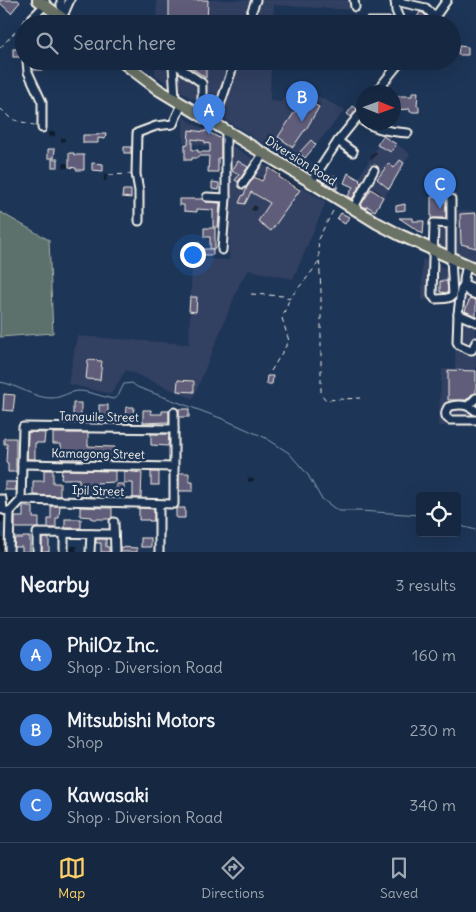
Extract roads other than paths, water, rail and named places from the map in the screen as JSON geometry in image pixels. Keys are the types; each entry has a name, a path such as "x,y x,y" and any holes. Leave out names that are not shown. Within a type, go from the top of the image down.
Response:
{"highway":[{"path":"46,3 62,15"},
{"name":"Diversion Road","path":"132,70 178,102 353,209 400,236 472,267"}],"street":[{"path":"61,0 65,15"},
{"path":"67,15 70,0"},
{"path":"250,15 256,0"},
{"path":"437,15 448,0"},
{"path":"398,15 395,1 426,8 430,15"},
{"path":"35,15 46,3"},
{"path":"28,70 42,102 42,128"},
{"path":"139,221 139,191 136,174 137,133 156,126 174,124 178,102 175,70"},
{"path":"184,70 202,83 202,116"},
{"path":"214,124 232,70"},
{"path":"382,85 394,70"},
{"path":"311,182 356,118"},
{"path":"222,250 226,198 226,130"},
{"path":"386,130 408,133"},
{"path":"338,141 353,152"},
{"path":"243,184 264,153"},
{"path":"353,209 374,170"},
{"path":"208,197 226,198"},
{"path":"451,199 453,295 449,298 435,299 432,295 434,223 451,224"},
{"path":"472,267 461,290 457,342 458,345 470,350 472,350 476,342"},
{"path":"464,284 476,289"},
{"path":"464,284 466,290 476,296"},
{"path":"458,314 476,322"},
{"path":"468,406 476,398"},
{"path":"476,411 468,406 450,406 446,411 447,418 450,420 476,420"},
{"path":"174,412 174,466"},
{"name":"Tanguile Street","path":"22,464 23,427 174,429"},
{"path":"9,552 10,512 21,500 22,464"},
{"name":"Kamagong Street","path":"22,464 174,466"},
{"name":"Ipil Street","path":"21,500 174,504 174,466"},
{"path":"0,499 2,499 3,510 10,512"},
{"path":"158,504 159,552"},
{"path":"114,522 115,552"},
{"path":"37,552 38,533 114,534"},
{"path":"64,533 64,552"},
{"path":"90,552 91,534"},
{"path":"0,535 8,535"}],"waterway":[{"path":"0,382 46,398 55,398 79,391 113,399 118,396 124,384 132,383 137,387 223,419 266,438 289,453 308,475 321,498 338,511 416,515"},
{"path":"461,526 476,530"}],"place":[{"name":"Mitsubishi Motors","path":"302,122"},
{"name":"PhilOz Inc.","path":"209,135"},
{"name":"Kawasaki","path":"440,209"}]}
